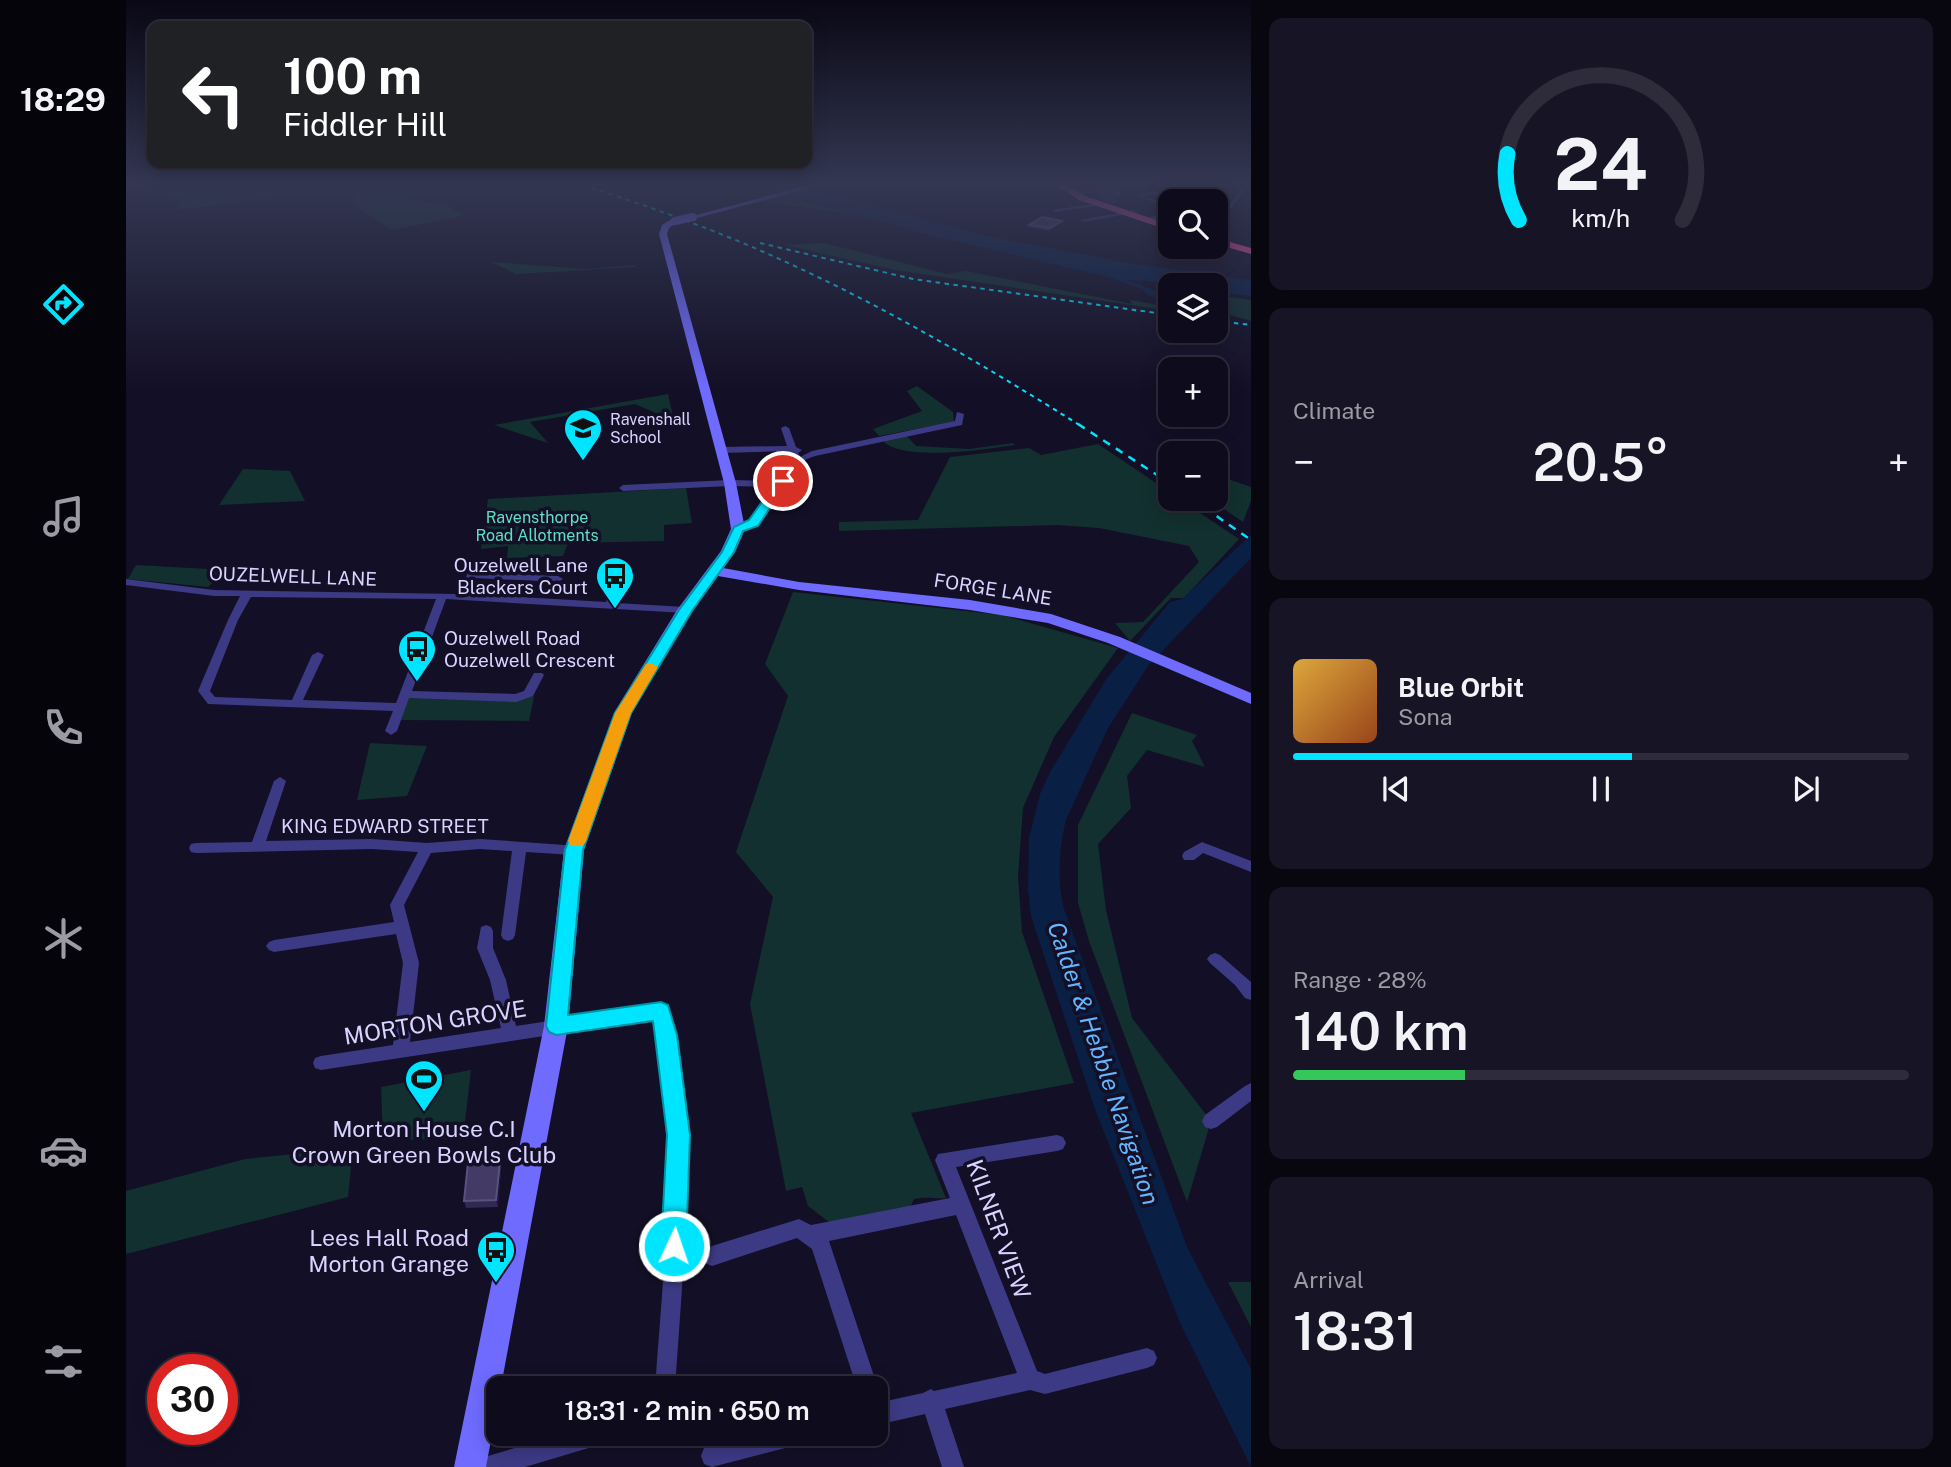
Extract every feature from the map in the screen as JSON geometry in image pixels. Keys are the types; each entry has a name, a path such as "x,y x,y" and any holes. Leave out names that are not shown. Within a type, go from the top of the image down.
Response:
{"street":[{"path":"470,1467 556,1026 574,850 623,713 685,610 728,552 738,529 730,483 668,253"},
{"path":"738,529 753,523 797,461 812,454 959,423 960,414"},
{"path":"785,428 797,461"},
{"path":"721,450 792,449 812,454"},
{"path":"623,488 730,483 781,484"},
{"name":"FORGE LANE","path":"714,571 799,586 970,605 1052,620 1125,645 1251,699"},
{"path":"460,597 472,575 558,579"},
{"path":"610,606 621,576"},
{"name":"OUZELWELL LANE","path":"126,582 214,593 442,596 685,610"},
{"path":"247,594 233,620 204,691 212,701 398,707"},
{"path":"391,731 442,596"},
{"path":"296,703 318,654"},
{"path":"404,694 516,698 529,692 538,675"},
{"path":"258,845 280,781"},
{"name":"KING EDWARD STREET","path":"196,848 372,844 427,848 480,844 574,850"},
{"path":"508,935 520,846"},
{"path":"1189,856 1202,847 1251,867"},
{"path":"401,1049 411,963 397,905 427,848"},
{"path":"274,946 401,927"},
{"path":"485,931 485,948 498,981 510,1033"},
{"path":"1215,959 1251,993"},
{"path":"556,1026 661,1011 667,1035 679,1135 666,1376"},
{"name":"MORTON GROVE","path":"321,1063 556,1026"},
{"path":"1211,1121 1251,1091"},
{"name":"KILNER VIEW","path":"1030,1380 944,1160 1057,1143"},
{"path":"809,1235 962,1205"},
{"path":"712,1256 799,1228 820,1243 865,1376"},
{"path":"888,1410 1030,1380 1045,1384 1147,1358"},
{"path":"931,1400 953,1467"},
{"path":"488,1467 558,1446"},
{"path":"712,1456 751,1446"}],"green space":[{"path":"822,253 866,253 947,274 966,271 1132,304 1130,300 1158,305 1158,309 895,270"},
{"path":"491,262 587,269 634,265 640,269 635,267 516,274"},
{"path":"1228,297 1251,300 1251,321 1228,314"},
{"path":"917,386 953,412 954,422 879,436 873,429 922,411 907,391"},
{"path":"668,394 673,416 665,417 635,404 530,422 548,443 494,425"},
{"path":"906,435 916,446 969,449 1013,443 1015,445 925,453 892,447 882,440"},
{"path":"1098,444 1158,484 1158,511 1197,511 1239,539 1184,598 1171,598 1130,641 1115,623 1143,622 1199,562 1189,546 1099,528 1058,525 839,531 839,522 918,520 950,457 1029,448 1041,455"},
{"path":"243,469 290,471 305,501 219,505"},
{"path":"1228,479 1251,487 1251,501 1243,522 1227,511"},
{"name":"Ravensthorpe Road Allotments","path":"686,488 692,523 664,525 664,541 568,543 563,556 507,558 508,546 481,549 488,499"},
{"path":"136,565 227,570 208,587 128,579"},
{"path":"793,592 1002,615 1118,648 1054,737 1023,808 1018,876 1022,932 1074,1083 911,1113 946,1198 914,1199 909,1209 829,1222 808,1206 802,1187 786,1191 750,1004 773,897 736,852 788,696 765,664"},
{"path":"531,694 534,697 529,721 396,720 405,695 517,699"},
{"path":"1132,713 1197,735 1192,741 1205,767 1147,750 1127,776 1131,808 1098,844 1106,910 1132,1018 1211,1121 1187,1202 1089,941 1078,903 1078,825"},
{"path":"370,743 427,746 407,796 357,800"},
{"name":"Morton House C.I Crown Green Bowls Club","path":"471,1070 463,1139 383,1140 381,1087"},
{"path":"353,1148 348,1197 126,1254 126,1191 245,1159"},
{"path":"1228,1282 1251,1282 1251,1327"}],"water":[{"path":"1008,253 1078,253 1199,273 1158,273 1158,282 1126,280 1158,291 1158,299 1142,289 1108,277"},
{"path":"1228,277 1251,280 1251,296 1228,293"},
{"name":"Calder & Hebble Navigation","path":"1251,535 1251,558 1148,666 1108,728 1066,820 1060,853 1060,875 1064,909 1187,1247 1251,1369 1251,1467 1181,1325 1096,1112 1031,916 1028,889 1029,838 1040,794 1050,772 1107,678 1170,602 1182,599"}],"building":[{"path":"500,1162 496,1200 464,1201 468,1163"}],"railway":[{"path":"767,253 870,303 956,350 1081,426"},
{"path":"804,253 913,279 1158,313"},
{"path":"1228,322 1251,325"},
{"path":"1078,424 1158,476"},
{"path":"1209,511 1251,540"}],"slow traffic":[{"path":"577,841 623,713 651,667"}],"place":[{"name":"Ravenshall School","path":"583,462"},
{"name":"Ouzelwell Lane Blackers Court","path":"615,610"},
{"name":"Ouzelwell Road Ouzelwell Crescent","path":"417,683"},
{"name":"Morton House C.I Crown Green Bowls Club","path":"424,1113"},
{"name":"Lees Hall Road Morton Grange","path":"496,1284"}],"route":[{"path":"674,1246 679,1135 667,1035 661,1011 556,1026 574,850 623,713 685,610 728,552 738,529 753,523 783,481"}]}
